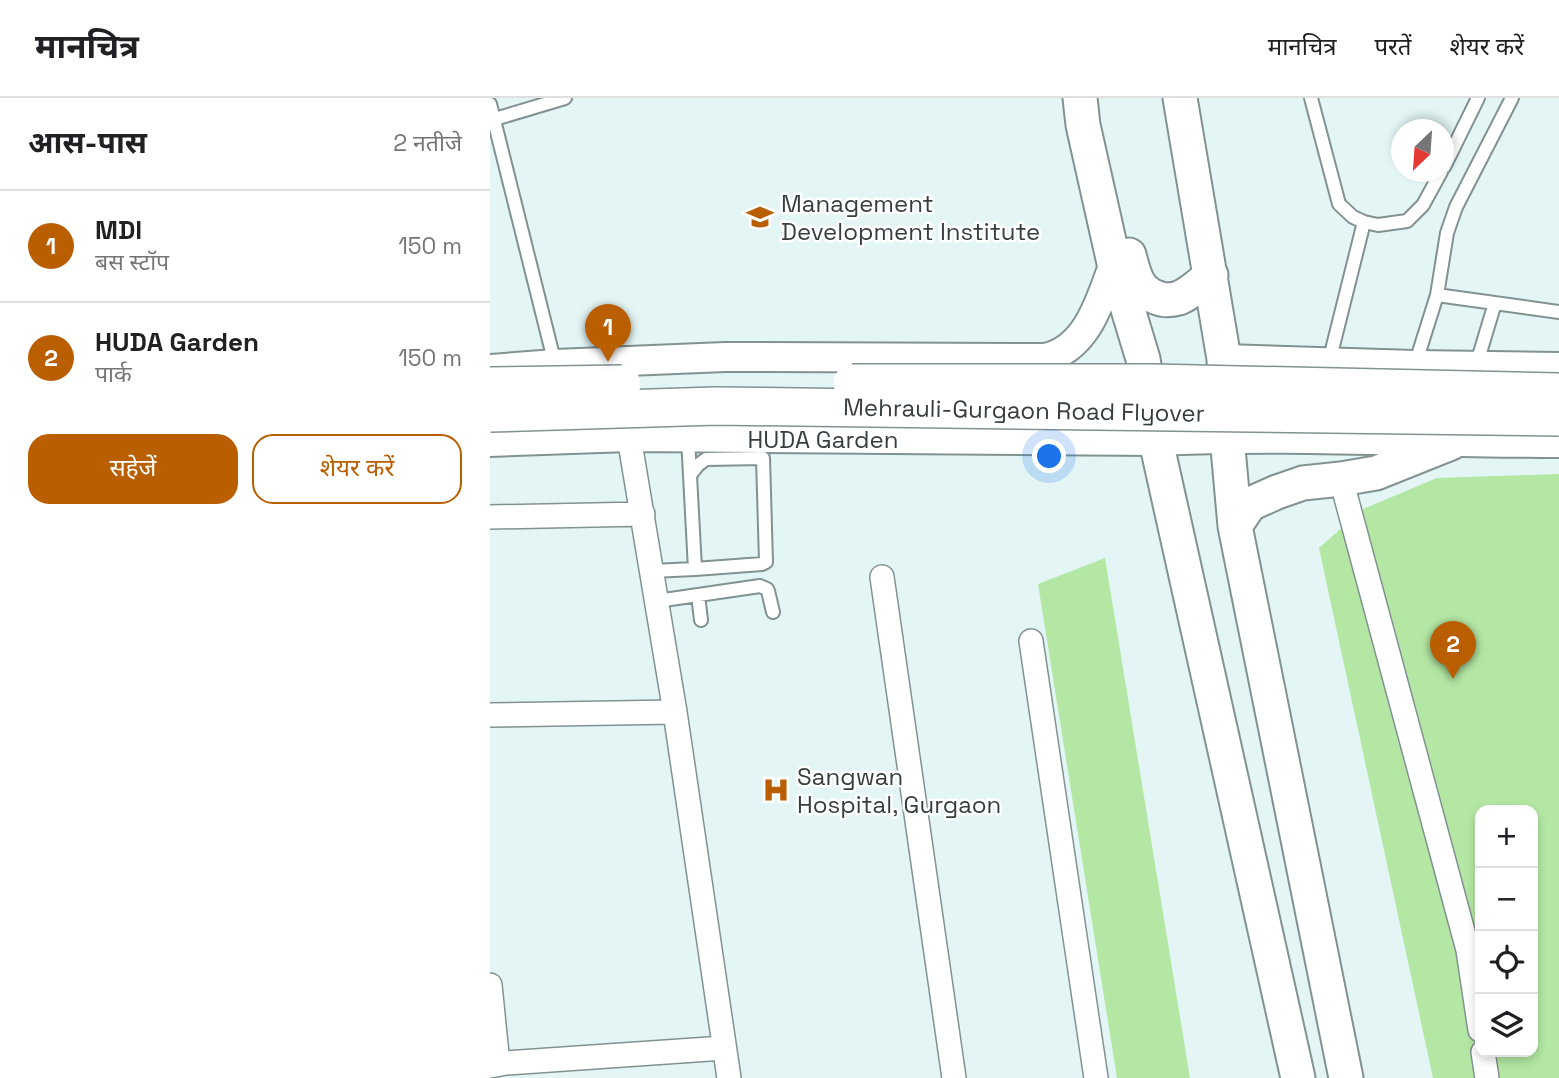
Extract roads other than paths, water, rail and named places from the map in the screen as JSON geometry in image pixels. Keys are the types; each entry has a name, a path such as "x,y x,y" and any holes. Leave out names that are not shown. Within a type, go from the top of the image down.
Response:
{"main road":[{"path":"1180,98 1224,359 1234,526 1346,1078"},
{"path":"1082,111 1110,188 1136,279 1143,290 1166,301 1180,298 1211,275"},
{"path":"1082,111 1114,263 1143,359 1156,440 1298,1078"},
{"name":"Mehrauli-Gurgaon Road Flyover","path":"490,386 1125,383 1559,392"},
{"name":"Mehrauli-Gurgaon Road Flyover","path":"490,413 716,406 1559,417"},
{"path":"1234,526 1250,504 1277,492 1303,483 1376,473 1451,443"}],"street":[{"path":"490,369 725,357 1045,358 1057,355 1076,341 1093,317 1114,263"},
{"path":"1014,358 1018,439"},
{"path":"1224,359 1559,367"},
{"path":"1342,363 1354,440"},
{"path":"629,437 675,712 729,1078"},
{"name":"HUDA Garden","path":"490,442 629,437 1156,440 1227,438 1559,443"},
{"path":"1341,479 1468,950 1475,997"},
{"path":"490,517 643,513"},
{"path":"882,577 954,1078"},
{"path":"1031,641 1096,1078"},
{"path":"490,715 675,712"},
{"path":"490,985 494,1065 724,1048"},
{"path":"1484,1057 1487,1078"}],"lane":[{"path":"495,119 565,98"},
{"path":"1311,98 1339,204 1353,217 1378,225 1407,221 1423,205 1436,182"},
{"path":"1454,147 1478,98"},
{"path":"1415,365 1437,295 1447,233 1456,207 1512,98"},
{"path":"490,104 495,119 494,141 555,365"},
{"path":"1342,363 1364,222"},
{"path":"1437,295 1559,312"},
{"path":"1476,366 1495,303"},
{"path":"688,438 695,569"},
{"path":"652,571 766,562 763,458 706,459 690,475"},
{"path":"657,601 760,586 767,589 773,612"},
{"path":"698,595 701,620"}],"place":[{"name":"Management Development Institute","path":"760,217"},
{"name":"MDI","path":"608,362"},
{"name":"HUDA Garden","path":"1453,679"},
{"name":"Sangwan Hospital, Gurgaon","path":"776,790"}]}
